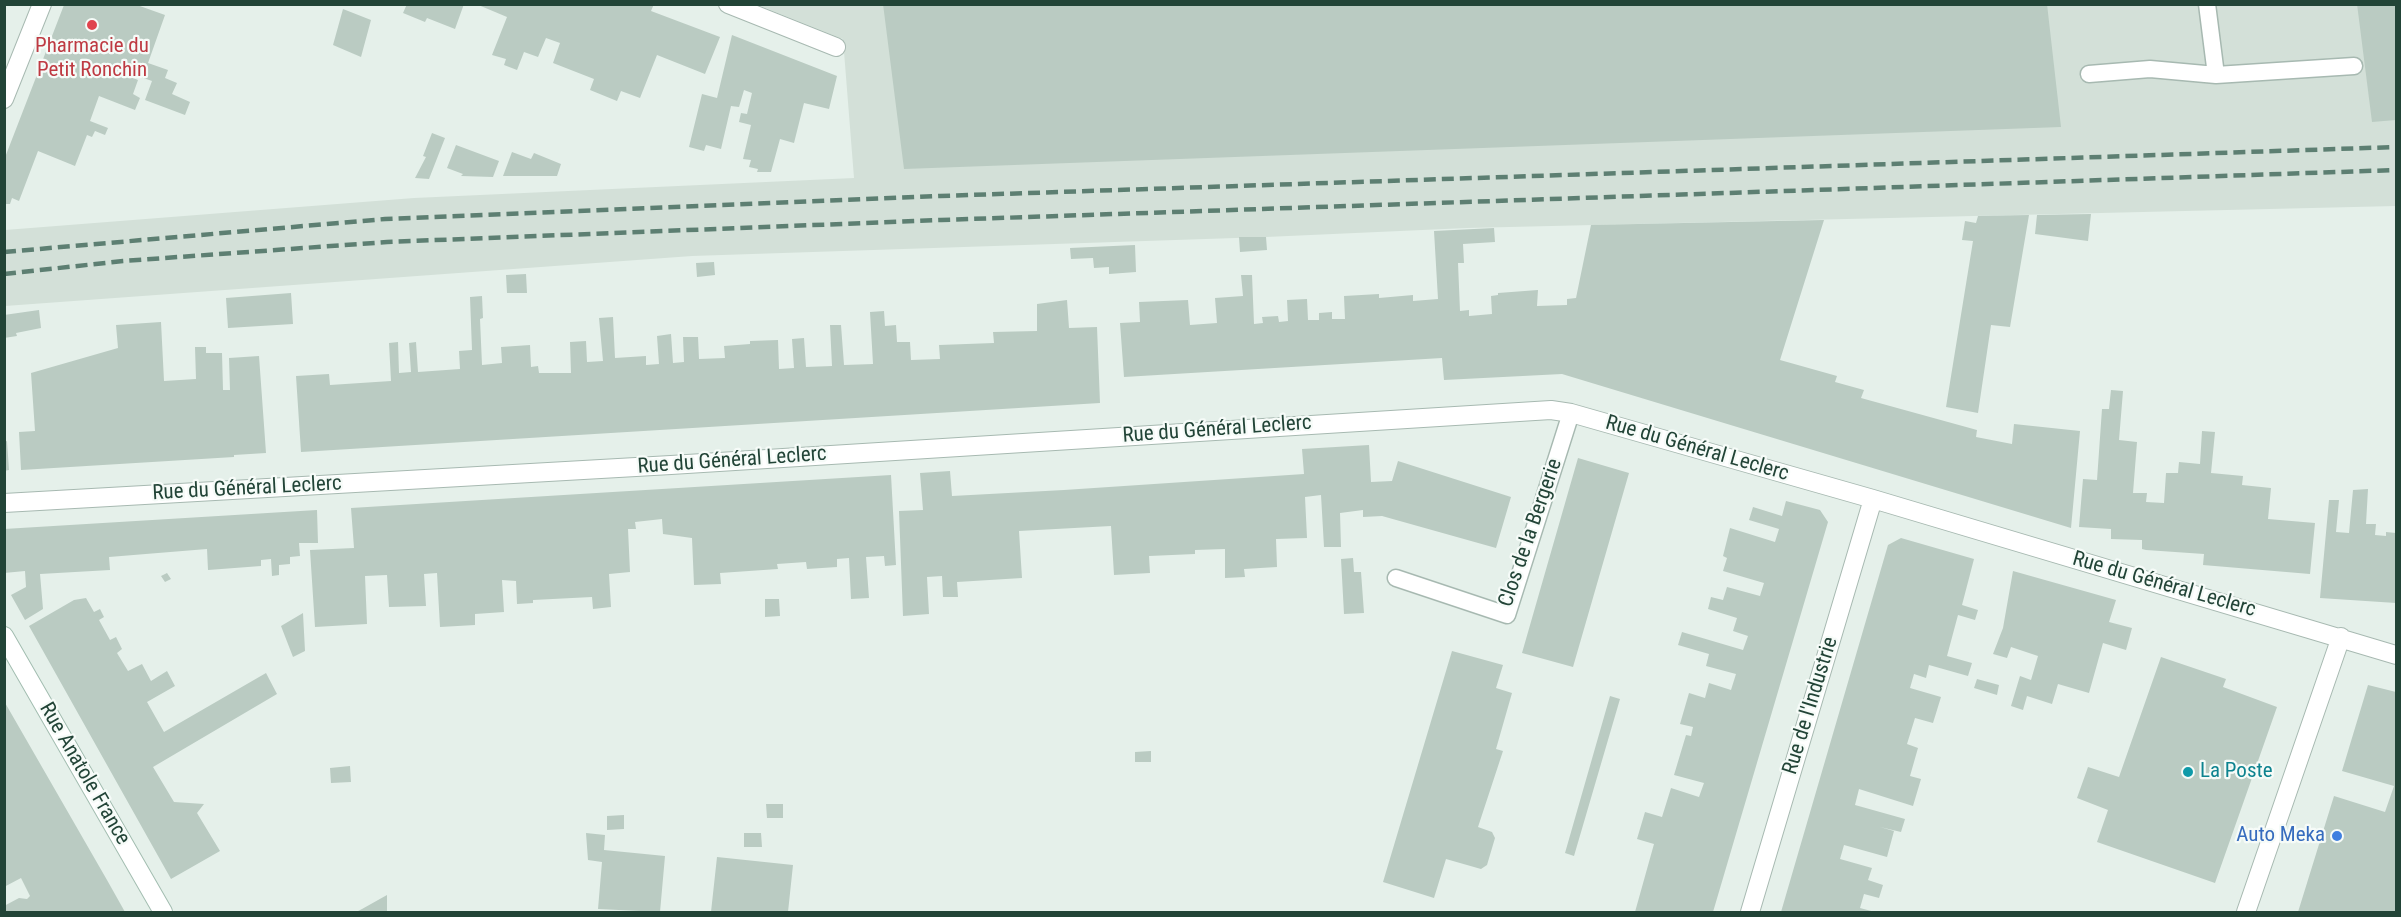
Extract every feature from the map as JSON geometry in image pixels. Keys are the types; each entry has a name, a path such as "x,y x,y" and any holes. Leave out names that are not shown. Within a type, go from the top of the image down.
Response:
{"street":[{"path":"4,99 42,4"},
{"path":"728,4 836,47"},
{"name":"Rue du Général Leclerc","path":"4,503 648,466 1533,410 1571,413 1873,499 2397,655"},
{"name":"Rue de l'Industrie","path":"1750,912 1873,499"},
{"name":"Rue Anatole France","path":"4,636 163,912"},
{"path":"2246,912 2341,637"}],"lane":[{"path":"2207,4 2216,75"},
{"path":"2088,74 2150,69 2216,75 2354,66"},
{"name":"Clos de la Bergerie","path":"1396,578 1507,615 1571,413"}],"shaded area":[{"path":"758,5 2396,5 2396,206 1467,228 692,256 5,306 5,230 414,198 854,178 843,39"}],"building":[{"path":"407,4 464,4 455,29 427,18 425,22 403,13"},
{"path":"476,4 654,4 651,11 720,37 705,74 657,55 640,98 621,91 617,101 590,90 594,79 553,63 560,43 546,38 538,57 524,52 517,70 504,65 506,59 492,55 507,17"},
{"path":"883,4 2047,4 2061,127 904,169"},
{"path":"2357,4 2396,4 2396,120 2372,122"},
{"path":"64,5 137,5 165,15 148,63 168,70 165,78 177,83 172,94 190,102 185,115 145,100 152,81 132,74 131,77 138,80 133,94 140,98 135,110 99,96 90,121 108,128 105,135 95,131 92,137 87,135 75,166 38,151 19,201 12,198 10,204 4,204 4,160"},
{"path":"343,9 371,20 361,57 333,45"},
{"path":"732,35 837,76 829,109 804,103 794,143 780,139 771,172 757,172 758,169 749,167 751,160 743,159 751,125 739,122 741,113 747,114 752,93 744,90 739,107 731,106 721,149 706,145 704,151 689,147 702,94 717,98"},
{"path":"432,133 445,138 429,179 415,178 426,157 423,156"},
{"path":"456,145 499,161 493,177 461,176 463,174 447,168"},
{"path":"512,152 531,159 534,153 561,164 557,176 503,176"},
{"path":"2091,214 2088,241 2035,234 2037,215"},
{"path":"2029,215 2010,327 1991,325 1978,413 1946,407 1973,241 1962,240 1965,221 1976,223 1978,216"},
{"path":"1824,220 1780,360 1837,376 1835,382 1864,390 1861,398 1977,430 1976,437 2012,444 2014,424 2080,431 2071,528 1562,374 1444,380 1442,358 1124,377 1120,323 1140,322 1139,302 1188,300 1190,325 1217,323 1215,298 1243,296 1241,275 1252,275 1254,324 1263,323 1262,317 1278,316 1279,322 1288,321 1287,300 1307,299 1308,320 1319,320 1319,313 1332,312 1332,319 1345,319 1344,296 1379,294 1379,298 1413,295 1413,301 1438,299 1434,231 1494,228 1495,242 1463,244 1464,263 1458,263 1460,311 1469,310 1469,316 1492,314 1491,296 1498,295 1498,293 1538,290 1537,306 1567,305 1567,299 1576,298 1591,225"},
{"path":"1239,237 1266,237 1267,250 1240,252"},
{"path":"1135,245 1136,272 1109,274 1109,267 1094,268 1093,258 1071,259 1070,248"},
{"path":"714,262 715,275 697,277 696,263"},
{"path":"526,274 527,293 507,293 506,275"},
{"path":"291,293 293,324 228,328 226,298"},
{"path":"482,296 483,318 480,319 482,365 502,363 501,347 530,345 531,367 538,366 539,373 571,373 570,342 586,341 587,362 603,361 599,318 613,317 615,358 646,356 646,365 659,364 657,336 671,334 673,363 684,362 683,337 698,337 699,359 725,358 724,346 750,344 750,341 778,340 779,369 794,368 792,339 804,338 806,367 832,366 830,325 841,325 844,365 873,364 870,312 884,311 885,326 896,325 897,342 910,342 911,360 940,359 939,345 994,343 993,332 1037,331 1037,304 1067,300 1069,328 1097,327 1100,403 301,452 296,376 329,374 330,385 391,381 389,343 398,342 399,373 411,372 409,343 416,342 418,372 460,369 459,351 472,350 470,297"},
{"path":"39,310 41,328 4,338 4,315"},
{"path":"161,322 164,381 196,379 195,347 206,347 206,353 222,353 223,390 230,390 229,358 259,356 266,453 21,470 19,432 35,431 31,373 118,348 116,325"},
{"path":"2111,390 2123,391 2119,440 2137,442 2133,493 2147,493 2146,502 2164,503 2166,473 2178,473 2179,462 2200,464 2202,431 2215,432 2211,473 2243,476 2242,485 2271,488 2268,519 2315,523 2310,574 2203,565 2204,554 2146,550 2142,549 2142,540 2111,539 2111,529 2079,527 2083,479 2097,480 2102,409 2109,409"},
{"path":"7,441 9,470 4,471 4,442"},
{"path":"1369,445 1371,482 1392,481 1398,461 1511,497 1496,548 1382,516 1363,517 1363,510 1340,513 1341,547 1324,547 1321,495 1305,497 1307,538 1276,539 1277,567 1244,569 1245,577 1225,578 1225,549 1195,550 1195,554 1149,556 1150,573 1114,575 1111,526 1019,531 1022,578 957,582 958,597 943,597 942,576 927,577 929,614 903,616 899,511 923,510 920,473 950,471 952,496 1064,490 1304,474 1302,449"},
{"path":"1578,458 1629,473 1573,667 1522,653"},
{"path":"891,475 896,565 885,566 884,556 866,557 869,598 851,599 849,558 837,559 837,567 807,569 806,562 777,564 778,569 720,573 721,584 694,585 692,538 663,534 662,519 635,522 636,529 628,529 630,572 609,574 611,607 593,609 592,597 533,600 533,603 517,604 516,581 502,580 504,612 475,614 475,625 440,627 437,573 424,574 426,606 389,607 387,575 365,576 367,624 315,627 310,550 354,548 351,508"},
{"path":"2368,489 2366,524 2376,524 2375,535 2386,536 2386,532 2396,533 2396,603 2320,598 2329,500 2339,500 2336,532 2349,533 2353,490"},
{"path":"1786,501 1820,510 1828,522 1713,912 1635,912 1654,844 1637,839 1645,812 1662,817 1671,788 1699,797 1704,783 1674,775 1686,735 1691,736 1693,727 1680,724 1689,693 1705,698 1709,683 1731,690 1736,674 1706,666 1709,654 1678,645 1682,632 1743,650 1748,636 1733,631 1737,618 1708,609 1711,597 1723,600 1727,587 1760,596 1764,583 1723,571 1727,558 1723,556 1730,528 1775,542 1779,529 1749,520 1753,507 1782,516"},
{"path":"317,510 318,543 299,543 300,556 290,557 290,564 279,565 279,575 272,576 271,559 261,560 261,566 208,570 207,549 109,557 110,570 40,574 43,609 25,620 11,595 26,587 25,571 4,573 4,529"},
{"path":"1901,538 1974,559 1962,605 1978,610 1975,620 1958,615 1947,656 1972,663 1968,676 1929,665 1926,678 1914,674 1910,688 1941,697 1933,723 1915,718 1907,744 1918,748 1910,776 1921,779 1913,806 1859,789 1855,805 1905,819 1901,832 1880,827 1894,831 1887,857 1844,845 1840,859 1872,868 1868,880 1883,885 1879,898 1864,894 1860,908 1875,912 1781,912 1888,545"},
{"path":"1353,558 1354,572 1361,572 1364,613 1344,614 1341,559"},
{"path":"2013,571 2116,600 2109,622 2132,628 2126,650 2103,643 2089,693 2058,684 2052,704 2027,696 2023,710 2011,706 2020,676 2031,680 2038,656 2011,647 2007,658 1993,654 2003,628"},
{"path":"167,573 171,579 165,582 161,576"},
{"path":"86,598 94,612 100,609 104,617 99,620 110,640 116,637 122,649 117,653 128,671 142,664 151,681 167,671 175,686 147,702 164,732 266,673 277,694 153,767 174,802 204,804 197,813 220,851 171,879 29,626 74,600"},
{"path":"765,599 779,599 780,616 765,617"},
{"path":"303,613 305,651 293,657 281,626"},
{"path":"1452,651 1503,665 1496,688 1512,693 1496,749 1503,751 1478,827 1492,832 1495,838 1487,865 1481,869 1446,859 1434,898 1383,882"},
{"name":"La Poste","path":"2161,657 2226,679 2223,687 2277,707 2215,883 2097,842 2108,810 2077,798 2088,767 2119,777"},
{"path":"1977,679 1999,685 1997,695 1974,688"},
{"path":"2368,685 2396,692 2396,912 2298,912 2334,796 2385,812 2394,786 2342,771"},
{"path":"1610,696 1620,699 1574,856 1565,853"},
{"path":"4,701 125,912 4,912 4,906 19,898 27,899 30,896 21,878 4,887"},
{"path":"1151,751 1151,762 1135,762 1135,752"},
{"path":"350,766 351,782 331,783 330,768"},
{"path":"766,804 783,804 783,818 767,818"},
{"path":"624,815 624,829 607,830 607,816"},
{"path":"586,833 605,835 604,850 665,856 660,912 598,909 602,862 588,860"},
{"path":"744,833 761,833 762,847 744,847"},
{"path":"717,857 793,865 788,912 711,912"},
{"path":"387,895 387,912 356,912 362,909"}],"railway":[{"path":"4,252 385,219 940,196 2396,147"},
{"path":"4,274 123,261 387,242 941,220 2396,170"}],"place":[{"name":"Pharmacie du Petit Ronchin","path":"92,25"},
{"name":"La Poste","path":"2188,772"},
{"name":"Auto Meka","path":"2337,836"}]}
